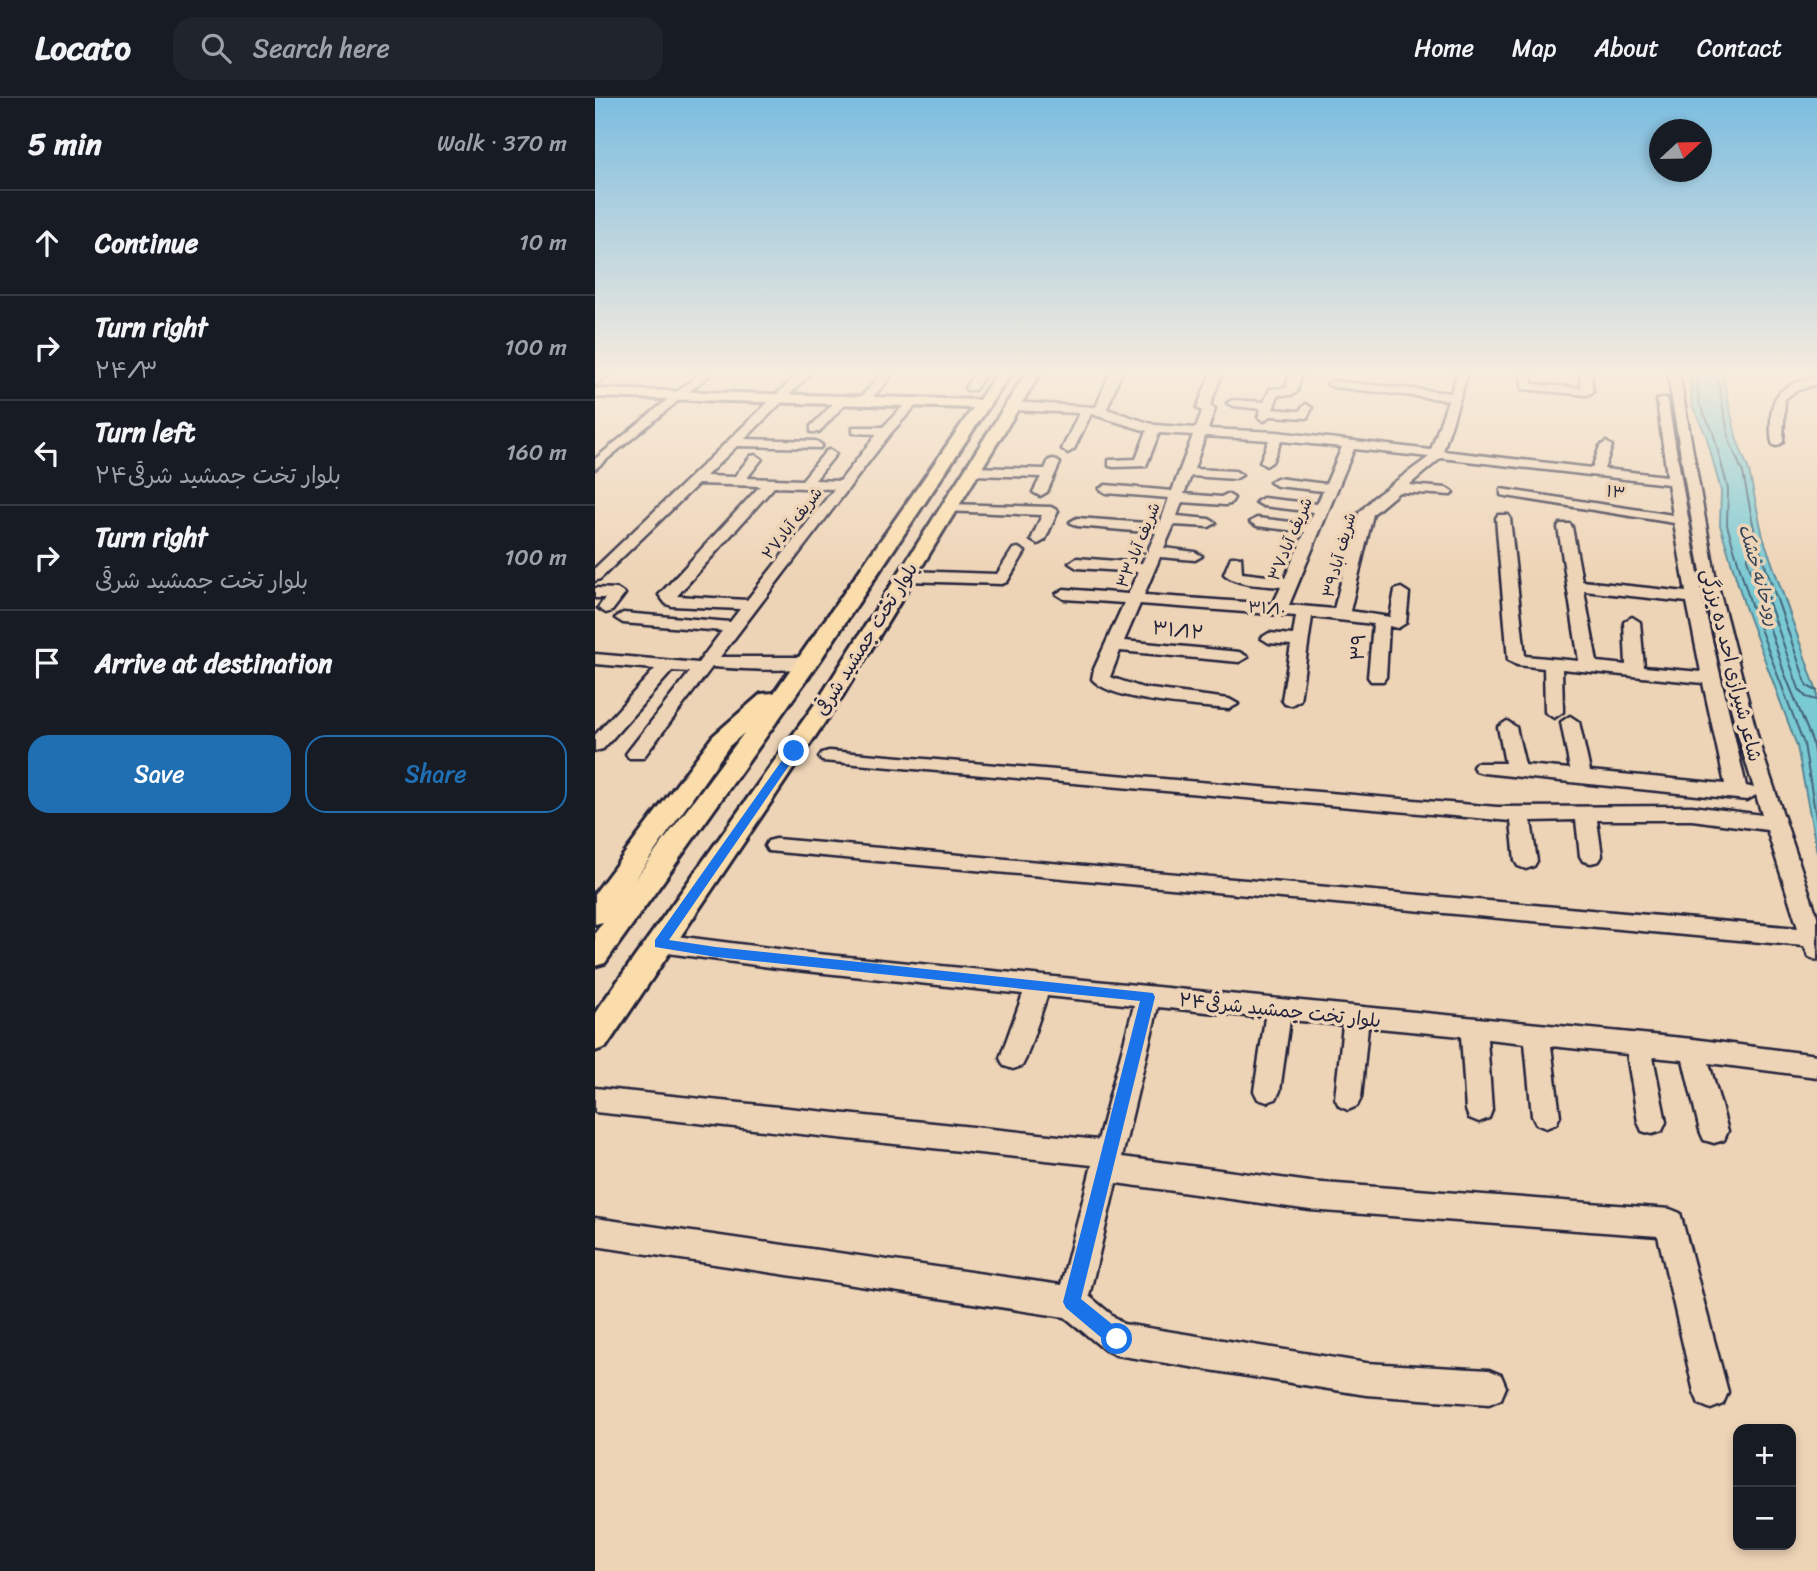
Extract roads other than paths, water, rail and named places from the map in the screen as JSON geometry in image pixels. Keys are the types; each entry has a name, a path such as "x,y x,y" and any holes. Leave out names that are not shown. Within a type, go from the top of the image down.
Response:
{"main road":[{"name":"بلوار تخت جمشید شرقی","path":"595,955 801,672 910,511 950,442"},
{"name":"بلوار تخت جمشید شرقی","path":"595,1038 817,717 989,442"},
{"path":"910,511 947,510"},
{"path":"595,914 721,741 801,672"}],"street":[{"path":"595,466 624,442"},
{"path":"595,576 734,442 816,445"},
{"name":"شریف آباد۲۷","path":"636,754 878,442"},
{"path":"1068,449 1071,442"},
{"path":"1117,456 1143,457 1149,442"},
{"name":"شریف آباد۳۳","path":"1196,442 1155,552 1101,679 1108,685 1128,690 1229,704"},
{"path":"1266,462 1274,442"},
{"path":"1329,442 1673,481"},
{"path":"1436,453 1440,442"},
{"path":"1668,442 1679,520 1709,678 1737,792"},
{"name":"شاعر شیرازی احد ده بزرگی","path":"1685,442 1707,575 1750,746 1815,944"},
{"name":"شریف آباد۳۷","path":"1279,609 1350,444"},
{"path":"1597,472 1606,446"},
{"name":"شریف آباد۳۹","path":"1341,614 1366,513 1434,460 1436,453"},
{"path":"805,484 830,454"},
{"path":"737,482 756,459"},
{"path":"971,471 1051,468 1040,492"},
{"path":"1423,469 1446,473"},
{"path":"1106,489 1180,487 1235,475"},
{"path":"695,480 844,485"},
{"path":"1135,480 1180,487 1225,501 1227,498"},
{"path":"1277,482 1330,488"},
{"path":"751,605 672,601 667,595 770,483"},
{"path":"1397,488 1446,492"},
{"name":"۱۳","path":"1506,492 1679,520"},
{"path":"1263,502 1321,509"},
{"path":"947,510 1051,511 1038,540"},
{"path":"1124,514 1167,522"},
{"path":"1503,518 1517,660 1709,678"},
{"path":"1077,522 1209,523"},
{"path":"1257,522 1312,529"},
{"path":"1565,527 1589,666"},
{"path":"906,576 1002,579 1018,552"},
{"path":"1155,552 1195,556"},
{"path":"1236,560 1232,574 1289,583"},
{"path":"1077,563 1147,568"},
{"path":"1575,585 1694,598"},
{"path":"595,593 617,594 606,608"},
{"name":"۳۹","path":"1377,677 1389,621 1401,593"},
{"name":"۳۱/۱۰","path":"1064,594 1305,611 1389,621"},
{"path":"1291,700 1305,611"},
{"path":"623,618 734,627"},
{"path":"1632,622 1635,669"},
{"path":"1269,638 1301,641"},
{"name":"۳۱/۱۲","path":"1114,645 1239,657"},
{"path":"1553,663 1562,717 1581,777"},
{"path":"599,664 782,664 801,672"},
{"path":"596,745 668,665"},
{"path":"1507,727 1516,770"},
{"path":"829,757 1520,814 1692,813 1777,824"},
{"path":"1483,767 1767,795"},
{"path":"1520,814 1526,861"},
{"path":"1586,814 1591,856"},
{"path":"776,846 1815,944"},
{"name":"بلوار تخت جمشید شرقی۲۴","path":"660,943 716,952 1638,1044 1817,1066"},
{"path":"1013,1058 1038,986"},
{"path":"1072,1302 1148,997"},
{"path":"1268,1091 1279,1009"},
{"path":"1347,1098 1356,1017"},
{"path":"1473,1028 1479,1110"},
{"path":"1537,1034 1546,1116"},
{"path":"1638,1044 1652,1122"},
{"path":"1693,1050 1714,1131"},
{"path":"595,1100 1107,1161 1310,1196 1670,1223 1711,1392"},
{"path":"595,1232 1072,1302 1117,1339 1366,1379 1489,1387"}],"water":[{"name":"رودخانه خشک","path":"1708,442 1738,442 1749,471 1763,537 1817,692 1817,852 1797,746 1745,607 1720,525 1721,491"}]}
